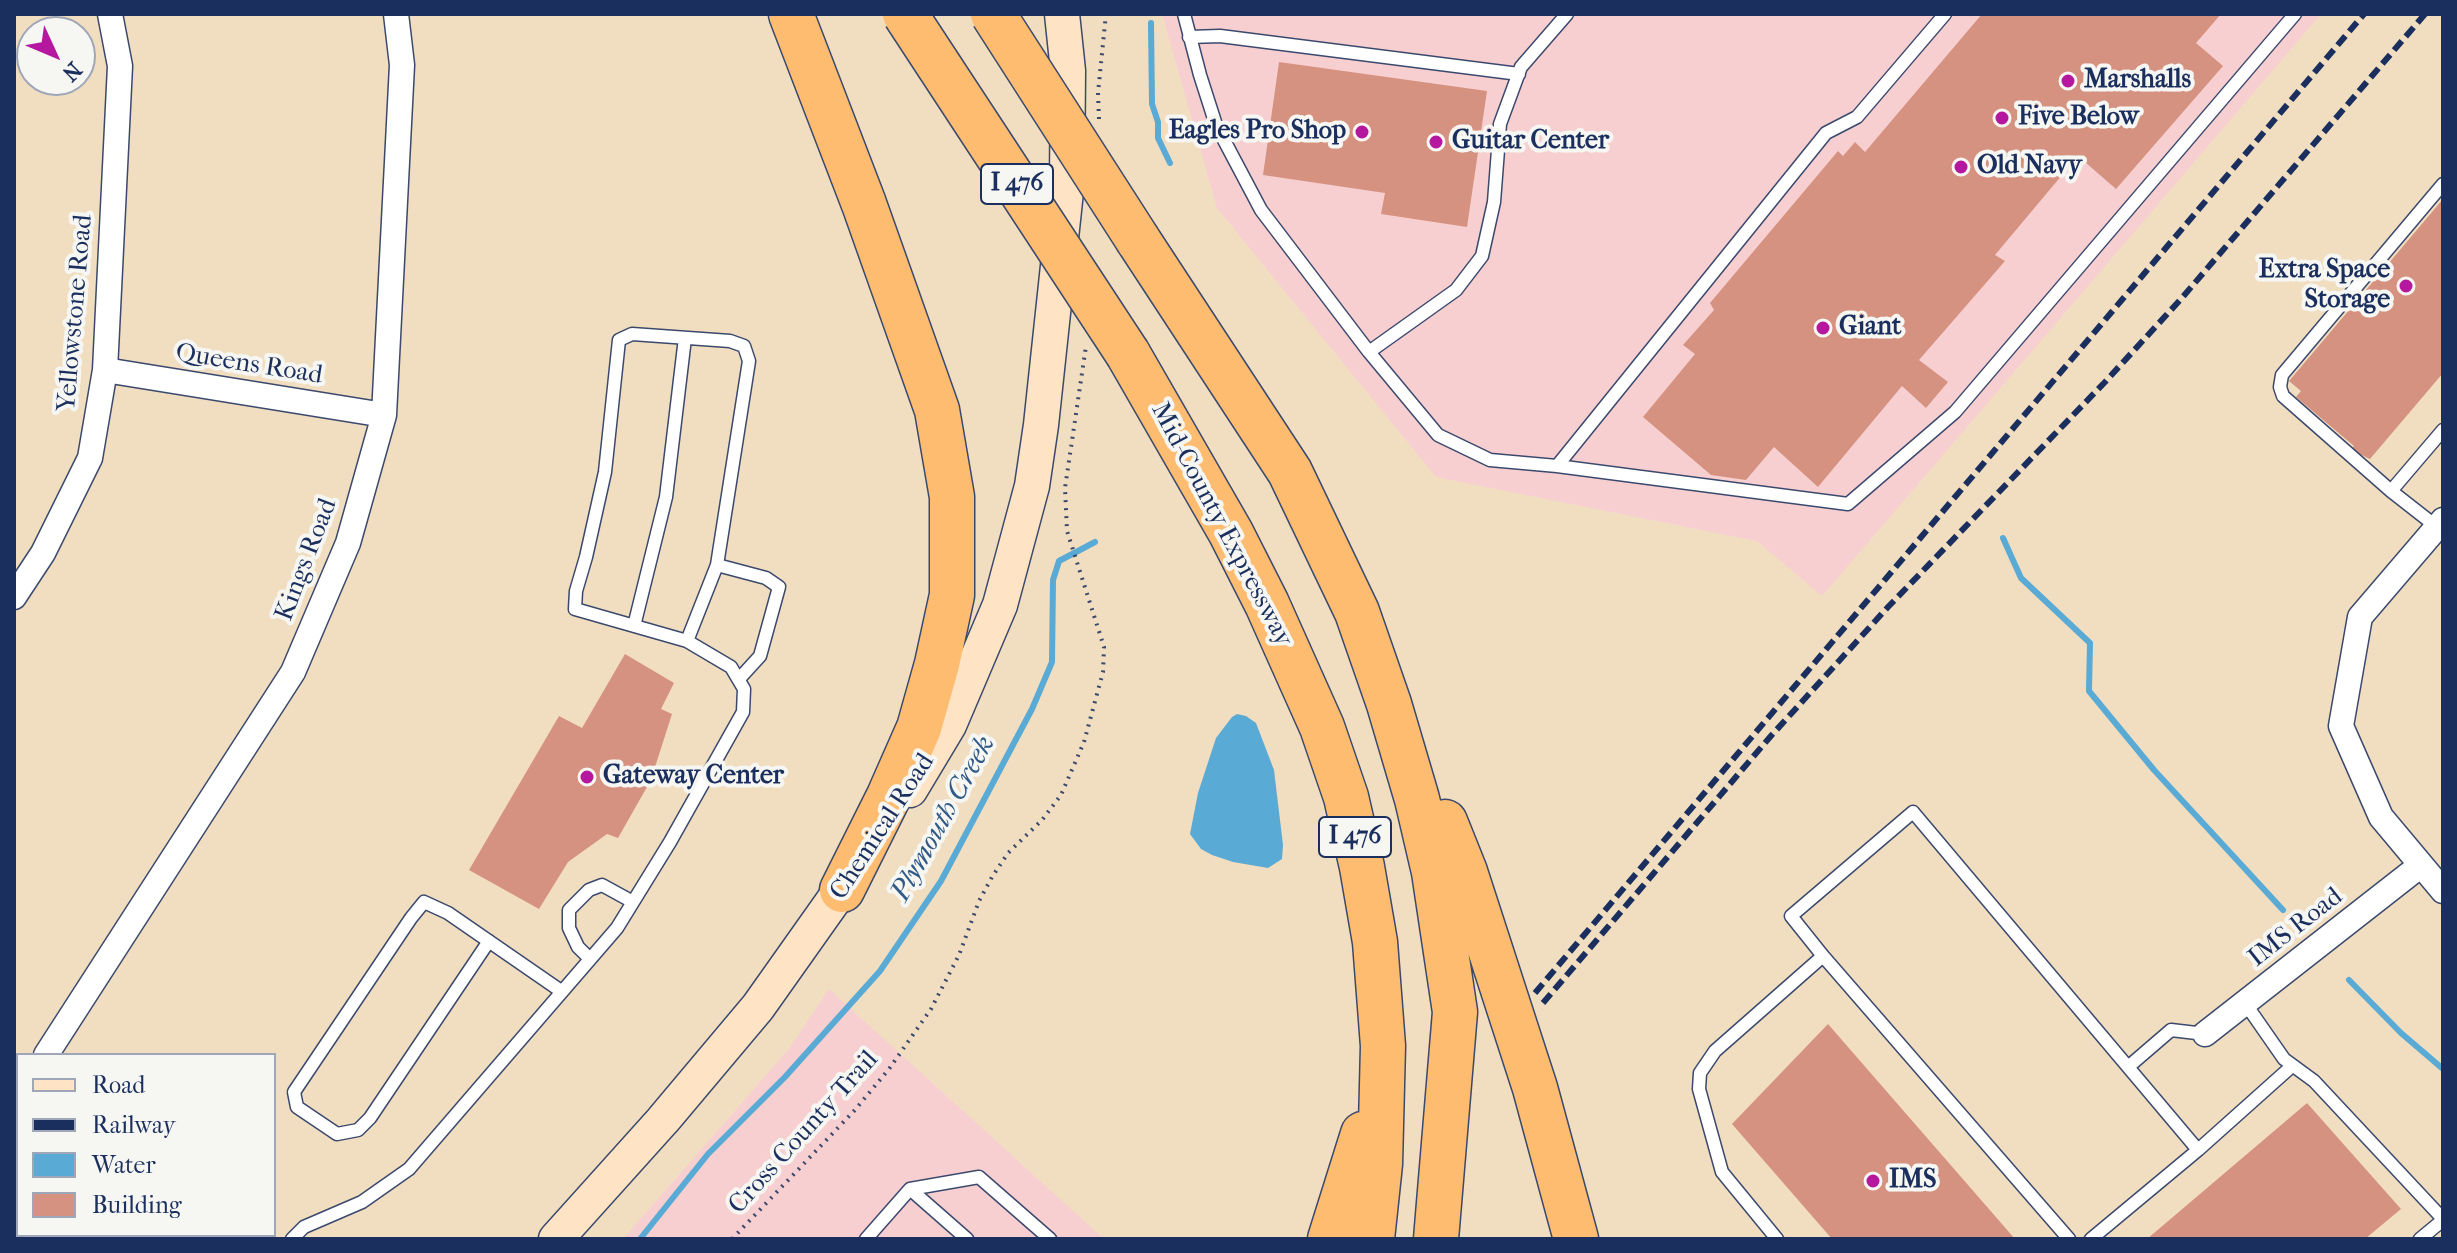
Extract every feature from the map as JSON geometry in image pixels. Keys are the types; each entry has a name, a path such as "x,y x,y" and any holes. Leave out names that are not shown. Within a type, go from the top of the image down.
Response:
{"highway":[{"path":"791,14 864,204 937,410 952,497 952,595 937,664 919,728 842,890"},
{"name":"Mid-County Expressway","path":"905,14 1128,354 1231,533 1267,604 1322,727 1346,797 1375,942 1383,1046 1381,1152 1372,1239"},
{"name":"I 476","path":"993,14 1290,472 1357,612 1417,799 1434,872 1455,1012 1436,1239"},
{"path":"1389,704 1438,805 1465,872 1535,1088 1576,1239"},
{"path":"1330,1239 1364,1130 1383,1046"}],"main road":[{"name":"Chemical Road","path":"1039,14 1051,148 1051,335"},
{"name":"Chemical Road","path":"556,1239 663,1120 758,1007 842,890 913,785 949,725 1000,605 1032,486 1051,335 1067,182 1068,71 1062,14"}],"street":[{"name":"Yellowstone Road","path":"14,597 43,553 90,458 105,370 120,66 110,14"},
{"name":"Kings Road","path":"47,1053 293,672 348,543 384,415 402,65 396,14"},
{"name":"Queens Road","path":"105,370 384,415"},
{"path":"2440,524 2360,617 2341,726 2381,817 2443,891"},
{"name":"IMS Road","path":"2205,1034 2421,865"}],"lane":[{"path":"1184,14 1216,125 1261,210 1369,352 1438,435 1490,460 1848,504 1955,412 2295,14"},
{"path":"1369,352 1456,290 1482,256 1494,202 1500,124 1521,67 1567,14"},
{"path":"1557,466 1826,133 1857,117 1945,14"},
{"path":"1189,37 1220,36 1519,74"},
{"path":"2440,524 2391,491 2283,396 2280,387 2282,375 2443,184"},
{"path":"292,1239 304,1227 362,1202 409,1169 617,928 743,712 744,689 731,667 687,641 575,609 576,591 605,472 619,340 632,334 730,341 744,346 749,361 717,565 687,641"},
{"path":"634,626 666,497 685,338"},
{"path":"2391,491 2443,430"},
{"path":"717,565 766,578 779,587 760,656 739,679"},
{"path":"2069,1239 1791,916 1913,812 2198,1150"},
{"path":"590,959 578,947 569,928 569,910 589,890 602,885 633,902"},
{"path":"489,941 370,1118 358,1130 337,1134 297,1107 294,1092 424,902 448,913 489,941 561,991"},
{"path":"1777,1239 1722,1172 1699,1089 1700,1073 1715,1051 1823,956"},
{"path":"2245,1003 2292,1066 2314,1081 2443,1220 2420,1239"},
{"path":"2128,1067 2171,1030 2205,1034"},
{"path":"2091,1239 2292,1066"},
{"path":"885,1239 870,1234 910,1189 979,1177 1050,1239"},
{"path":"910,1189 967,1239"}],"path":[{"name":"Cross County Trail","path":"732,1239 854,1111 889,1069 931,1009 959,955 979,901 992,877 1008,853 1042,820 1061,795 1084,742 1103,672 1104,647 1067,531 1065,488"}],"shaded area":[{"path":"1162,14 2321,14 1822,596 1757,541 1436,477 1217,208"},
{"path":"829,989 1104,1239 623,1239 789,1049"}],"water":[{"path":"1237,714 1256,723 1274,770 1283,845 1282,859 1268,868 1212,855 1201,849 1190,834 1198,793 1216,738"}],"building":[{"path":"1982,14 2221,14 2196,43 2223,66 2116,189 2078,156 1995,255 2005,261 1919,360 1948,382 1926,408 1902,386 1818,487 1774,447 1746,480 1711,475 1643,417 1695,354 1683,345 1714,310 1710,303 1838,151 1843,156 1855,142 1865,152"},
{"path":"1279,62 1487,91 1467,227 1381,214 1385,193 1263,175"},
{"name":"Extra Space Storage","path":"2443,199 2443,373 2370,459 2351,450 2354,446 2296,397 2301,391 2289,381"},
{"name":"Gateway Center","path":"625,654 674,683 661,709 672,714 655,767 618,838 607,834 568,862 539,909 469,870 559,716 582,728"},
{"name":"IMS","path":"1828,1024 2015,1239 1832,1239 1732,1124"},
{"path":"2307,1103 2401,1209 2365,1239 2147,1239"}],"waterway":[{"name":"Plymouth Creek","path":"1151,23 1152,104 1158,122 1158,138 1170,163"},
{"path":"2003,538 2021,578 2090,643 2089,691 2154,770 2283,910"},
{"name":"Plymouth Creek","path":"640,1239 708,1154 785,1077 880,971 941,881 1032,709 1052,662 1053,580 1059,561 1095,542"},
{"path":"2349,980 2401,1033 2443,1069"}],"railway":[{"path":"1535,993 2364,14"},
{"path":"1543,1003 1770,737 1888,607 2181,299 2425,14"}],"place":[{"name":"Marshalls","path":"2068,81"},
{"name":"Five Below","path":"2002,118"},
{"name":"Eagles Pro Shop","path":"1362,132"},
{"name":"Guitar Center","path":"1436,142"},
{"name":"Old Navy","path":"1961,167"},
{"name":"Extra Space Storage","path":"2406,286"},
{"name":"Giant","path":"1823,328"},
{"name":"Gateway Center","path":"587,777"},
{"name":"IMS","path":"1873,1181"}]}
